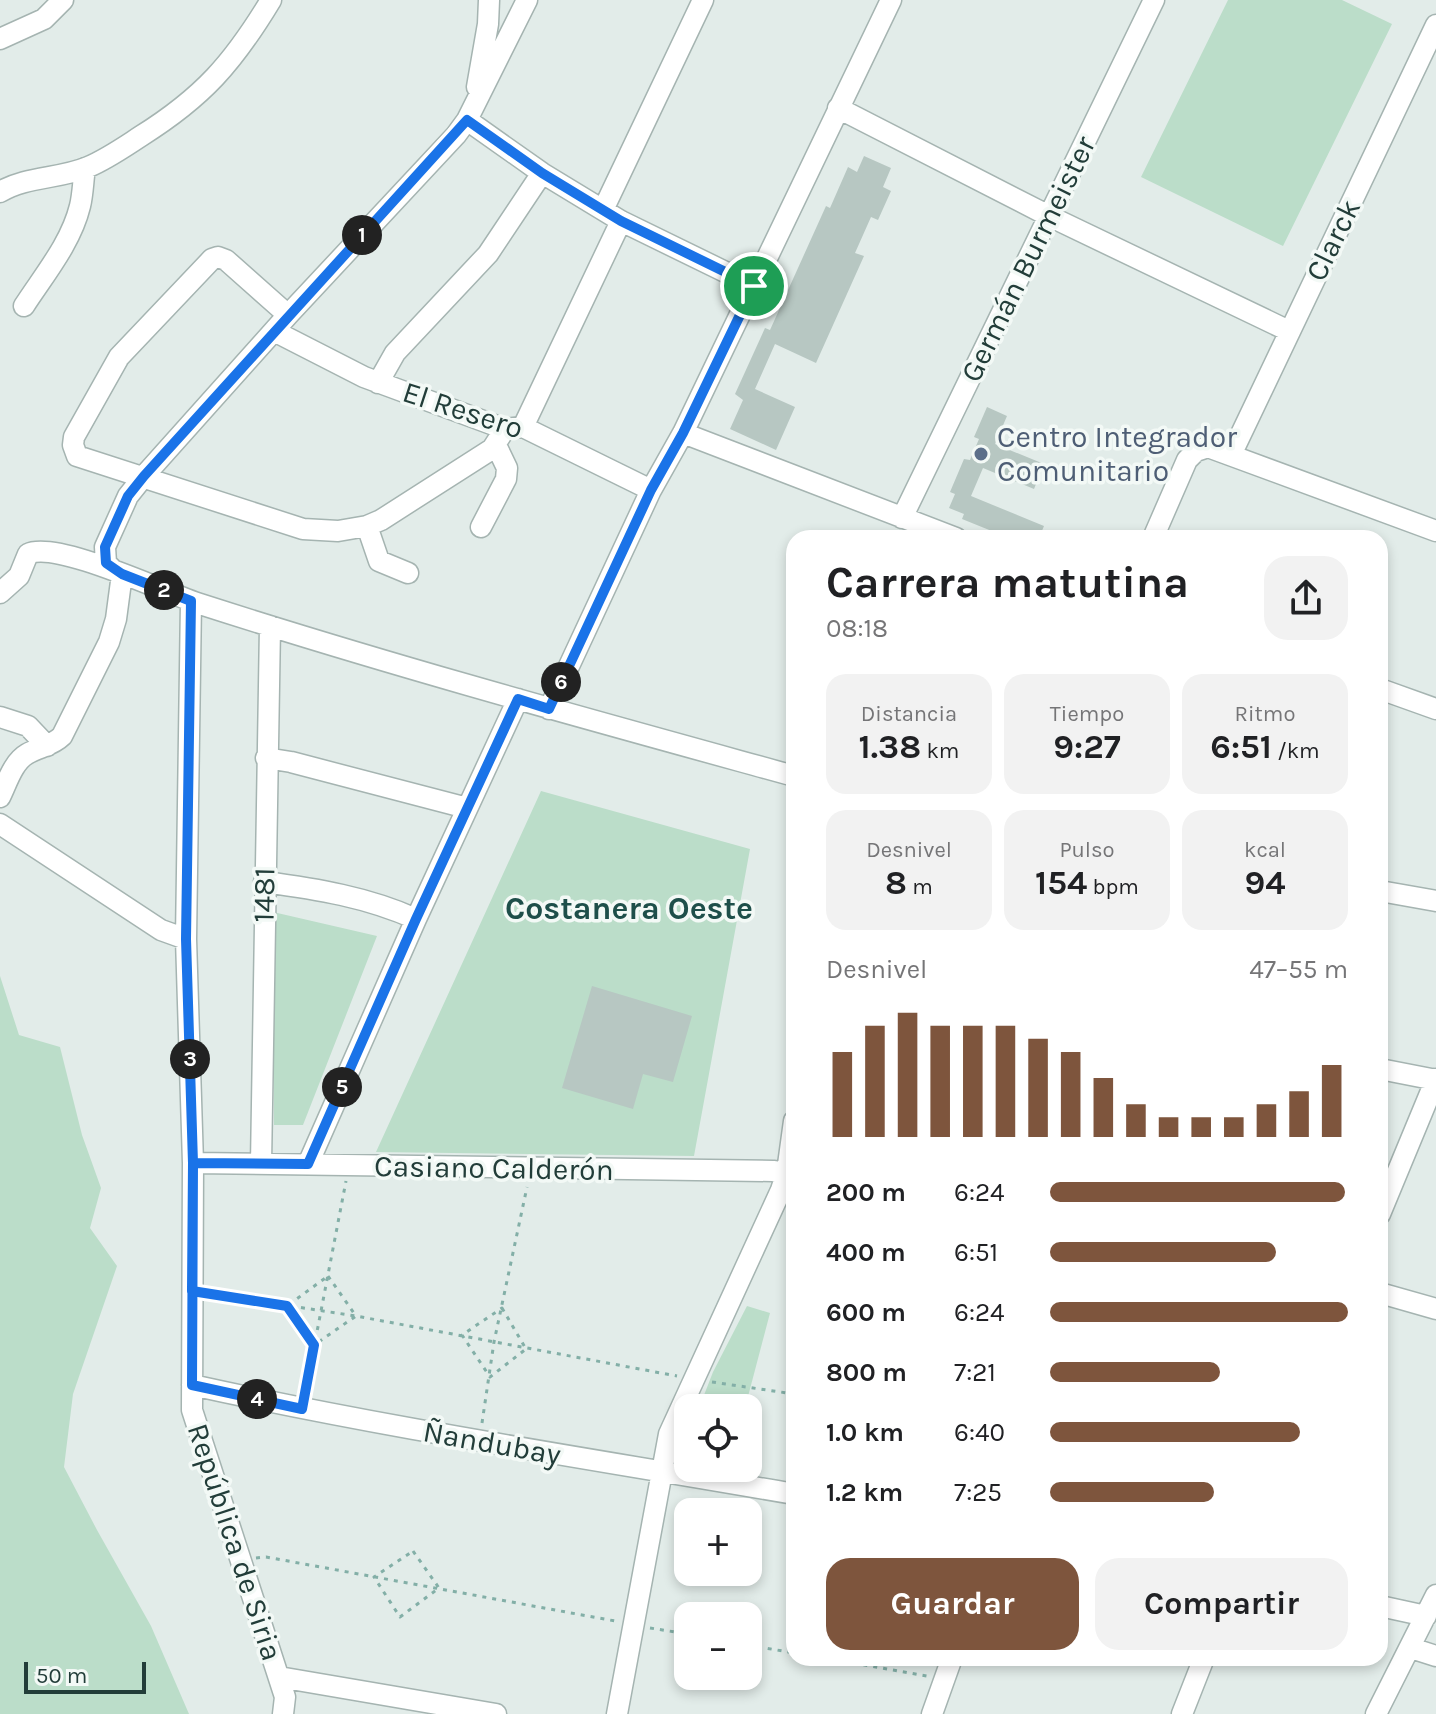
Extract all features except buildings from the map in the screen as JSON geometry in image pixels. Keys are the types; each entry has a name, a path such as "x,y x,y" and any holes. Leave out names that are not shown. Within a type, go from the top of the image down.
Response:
{"street":[{"path":"0,39 44,19 63,0"},
{"path":"0,192 12,185 85,168 106,159 171,117 219,75 271,0"},
{"path":"470,114 489,0"},
{"path":"117,572 106,563 105,547 128,496 470,114 527,0"},
{"path":"603,210 703,0"},
{"path":"549,709 651,490 683,433 891,0"},
{"name":"Germán Burmeister","path":"902,518 1154,0"},
{"name":"Clarck","path":"1231,455 1436,25"},
{"path":"838,108 1049,216 1289,331"},
{"path":"470,114 542,173 621,221 754,286"},
{"path":"24,306 73,226 81,205 85,168"},
{"path":"378,383 395,353 488,254 542,173"},
{"path":"481,527 506,479 508,434 621,221"},
{"path":"288,315 226,260 218,257 212,259 138,334 103,382 74,437 77,456 303,529 338,531 381,520 508,434"},
{"name":"El Resero","path":"274,331 378,383 651,490"},
{"path":"683,433 934,530"},
{"path":"1156,530 1187,460 1196,451 1208,447 1436,531"},
{"path":"367,526 379,561 408,573"},
{"path":"0,593 15,582 28,554 36,550 117,572 191,601 270,626 549,709 786,774"},
{"path":"0,797 16,763 26,754 55,743 62,736 109,642 116,619 117,572"},
{"name":"República de Siria","path":"191,601 186,939 193,1163 192,1385 196,1428 279,1677 285,1697 283,1714"},
{"name":"1481","path":"261,1164 270,626"},
{"path":"1388,692 1436,709"},
{"path":"308,1164 416,919 518,699"},
{"path":"0,717 28,726 47,746"},
{"path":"266,758 467,808"},
{"path":"0,824 161,930 186,939"},
{"path":"264,882 367,899 416,919"},
{"path":"1388,892 1436,901"},
{"path":"1388,1070 1436,1079 1388,1195"},
{"name":"Casiano Calderón","path":"193,1163 786,1173"},
{"path":"617,1714 661,1471 674,1418 786,1182"},
{"path":"1388,1295 1436,1309"},
{"name":"Ñandubay","path":"192,1385 478,1442 786,1493"},
{"path":"1376,1714 1436,1595"},
{"path":"1388,1608 1426,1616"},
{"path":"1411,1648 1436,1656"},
{"path":"932,1714 949,1666"},
{"path":"1182,1714 1201,1666"},
{"path":"279,1677 496,1714"}],"path":[{"path":"302,1409 347,1179"},
{"path":"478,1442 494,1342 528,1179"},
{"path":"287,1306 328,1276"},
{"path":"328,1276 356,1316"},
{"path":"192,1291 356,1316 526,1349 786,1393"},
{"path":"287,1306 314,1345"},
{"path":"502,1308 526,1349"},
{"path":"462,1335 502,1308"},
{"path":"314,1345 356,1316"},
{"path":"462,1335 490,1377"},
{"path":"490,1377 526,1349"},
{"path":"374,1577 413,1551 439,1588"},
{"path":"241,1559 266,1557 674,1632"},
{"path":"374,1577 400,1617 439,1588"},
{"path":"762,1647 786,1652"},
{"path":"868,1666 944,1680"}],"green space":[{"path":"1228,0 1342,0 1392,24 1283,246 1141,177"},
{"path":"541,791 750,849 694,1156 376,1152"},
{"path":"273,912 377,936 303,1125 274,1125"},
{"path":"0,976 19,1035 60,1047 82,1135 101,1188 90,1228 117,1266 73,1394 64,1467 151,1626 189,1714 0,1714"},
{"path":"747,1306 770,1313 749,1394 704,1394"}],"place":[{"name":"Centro Integrador Comunitario","path":"981,454"}],"district":[{"name":"Costanera Oeste","path":"629,908"}],"route":[{"path":"754,286 621,221 542,173 467,120 128,496 105,547 103,556 106,563 122,574 191,601 186,939 193,1163 192,1291 287,1306 314,1345 302,1409 192,1385 192,1291 193,1227 193,1163 308,1164 416,919 518,699 549,709 651,490 683,433 754,286"}]}
